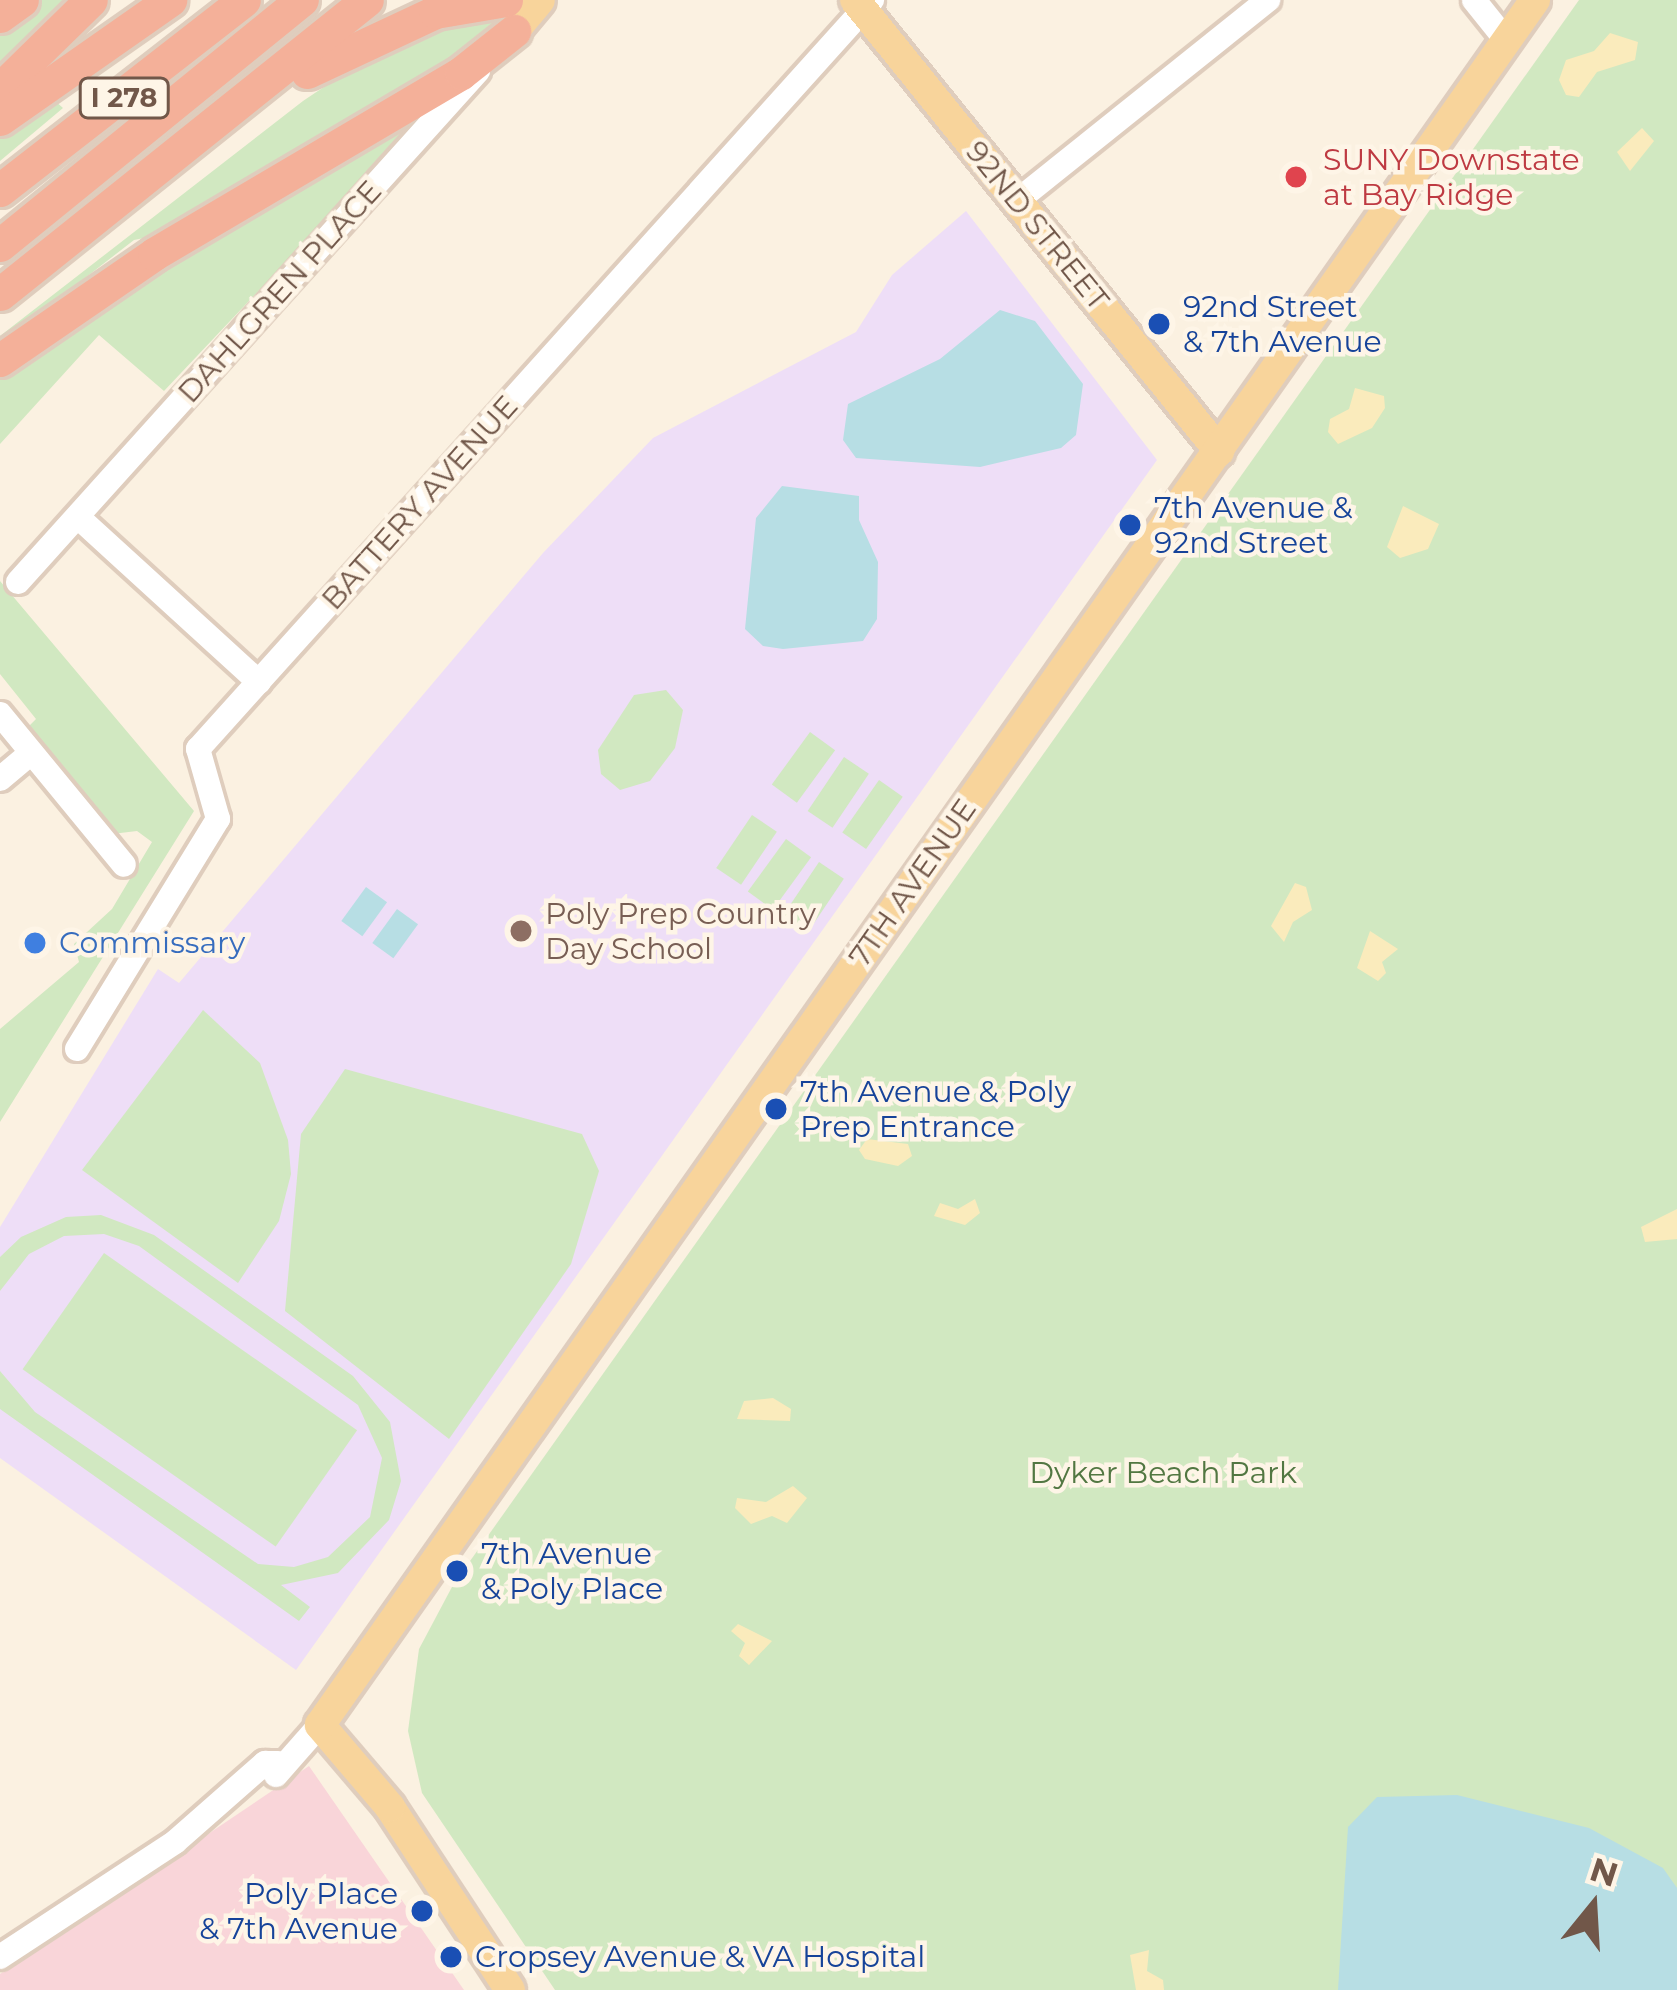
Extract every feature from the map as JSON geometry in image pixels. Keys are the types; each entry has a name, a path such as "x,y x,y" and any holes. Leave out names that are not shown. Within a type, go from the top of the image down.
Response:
{"highway":[{"path":"0,16 22,0"},
{"name":"I 278","path":"0,119 170,0"},
{"name":"I 278","path":"0,190 244,0"},
{"name":"I 278","path":"0,222 272,0"},
{"name":"I 278","path":"0,245 302,0"},
{"name":"I 278","path":"0,293 213,129 367,0"},
{"path":"0,89 87,3"},
{"path":"213,129 386,32 435,12 510,15"},
{"path":"0,360 154,254 460,73 510,15"}],"main road":[{"name":"DAHLGREN PLACE","path":"510,15 540,0"},
{"name":"7TH AVENUE","path":"320,1724 1534,0"},
{"name":"92ND STREET","path":"864,4 1219,451"},
{"path":"320,1724 390,1807 510,1990"}],"street":[{"path":"1017,201 1268,0"},
{"path":"1474,0 1507,40"},
{"name":"BATTERY AVENUE","path":"77,1049 218,819 198,749 864,4"},
{"name":"DAHLGREN PLACE","path":"18,582 510,15"},
{"path":"78,517 259,682"},
{"path":"0,714 124,866"},
{"path":"0,778 31,753"},
{"name":"7TH AVENUE","path":"0,1958 242,1787 265,1763 281,1761 320,1724"}],"shaded area":[{"name":"Poly Prep Country Day School","path":"966,211 1157,460 296,1670 0,1458 0,1227 158,969 179,983 543,553 653,438 856,332 892,275"},
{"path":"309,1766 464,1990 0,1990 0,1974"}],"green space":[{"path":"42,0 67,0 0,67 0,33"},
{"name":"Dyker Beach Park","path":"1579,0 1677,0 1677,1990 555,1990 422,1793 408,1731 419,1649 453,1585"},
{"path":"518,13 470,57 174,232 134,240 0,344 0,336 303,101 379,50 431,28"},
{"path":"53,99 63,108 0,161 0,134"},
{"path":"434,105 164,391 99,335 0,444 0,374 156,268"},
{"path":"0,581 194,811 0,1122 0,1029 79,962 74,944 112,909 152,842 137,831 112,834 25,730 36,719 0,674"},
{"path":"666,690 683,710 675,748 650,781 620,790 601,774 598,750 634,695"},
{"path":"810,732 835,750 797,803 772,785"},
{"path":"844,757 869,774 833,828 808,811"},
{"path":"879,780 903,797 866,849 842,832"},
{"path":"752,815 777,832 741,885 716,868"},
{"path":"786,839 811,857 773,910 748,892"},
{"path":"819,862 844,879 808,933 783,916"},
{"path":"203,1010 260,1063 288,1140 291,1174 279,1221 238,1283 82,1170"},
{"path":"345,1069 582,1134 599,1171 571,1264 449,1439 285,1311 301,1134"},
{"path":"101,1215 154,1235 353,1376 390,1422 401,1481 389,1520 338,1573 281,1585 310,1607 299,1621 0,1409 0,1371 35,1412 258,1564 294,1567 328,1557 370,1517 382,1458 358,1405 139,1246 104,1234 64,1236 29,1254 0,1291 0,1257 21,1237 66,1217"},
{"path":"104,1253 357,1430 276,1547 23,1369"}],"sand":[{"path":"1610,33 1638,42 1635,60 1597,72 1579,97 1566,95 1559,80 1566,60 1594,51"},
{"path":"1642,128 1654,141 1630,171 1617,152"},
{"path":"1355,388 1384,396 1385,408 1372,428 1338,444 1328,432 1330,419 1349,409"},
{"path":"1403,506 1439,524 1428,549 1400,558 1387,547"},
{"path":"1295,883 1306,887 1312,910 1293,922 1284,942 1271,926"},
{"path":"1370,931 1398,949 1382,962 1386,973 1378,981 1357,968"},
{"path":"867,1139 908,1144 912,1156 898,1166 865,1159 859,1150"},
{"path":"975,1199 980,1213 965,1225 934,1216 940,1203 958,1209"},
{"path":"1677,1209 1677,1239 1645,1242 1641,1227"},
{"path":"773,1398 791,1409 790,1421 737,1419 744,1401"},
{"path":"793,1486 807,1498 787,1523 772,1516 751,1524 735,1508 737,1498 766,1502"},
{"path":"738,1624 772,1641 749,1665 739,1656 745,1643 731,1631"},
{"path":"1149,1950 1147,1971 1163,1980 1164,1990 1136,1990 1130,1955"}],"water":[{"path":"1000,310 1035,321 1083,384 1076,435 1061,448 980,467 856,458 843,440 848,404 940,359"},
{"path":"782,486 859,496 859,520 878,562 877,619 863,641 783,649 763,646 745,629 756,518"},
{"path":"366,887 387,902 362,936 341,921"},
{"path":"397,909 418,924 393,958 372,943"},
{"path":"1457,1795 1589,1828 1663,1868 1677,1888 1677,1990 1338,1990 1348,1827 1377,1797"}],"place":[{"name":"SUNY Downstate at Bay Ridge","path":"1296,177"},
{"name":"92nd Street & 7th Avenue","path":"1159,324"},
{"name":"7th Avenue & 92nd Street","path":"1130,525"},
{"name":"Poly Prep Country Day School","path":"521,931"},
{"name":"Commissary","path":"35,943"},
{"name":"7th Avenue & Poly Prep Entrance","path":"776,1109"},
{"name":"7th Avenue & Poly Place","path":"457,1571"},
{"name":"Poly Place & 7th Avenue","path":"422,1911"},
{"name":"Cropsey Avenue & VA Hospital","path":"451,1957"}]}
